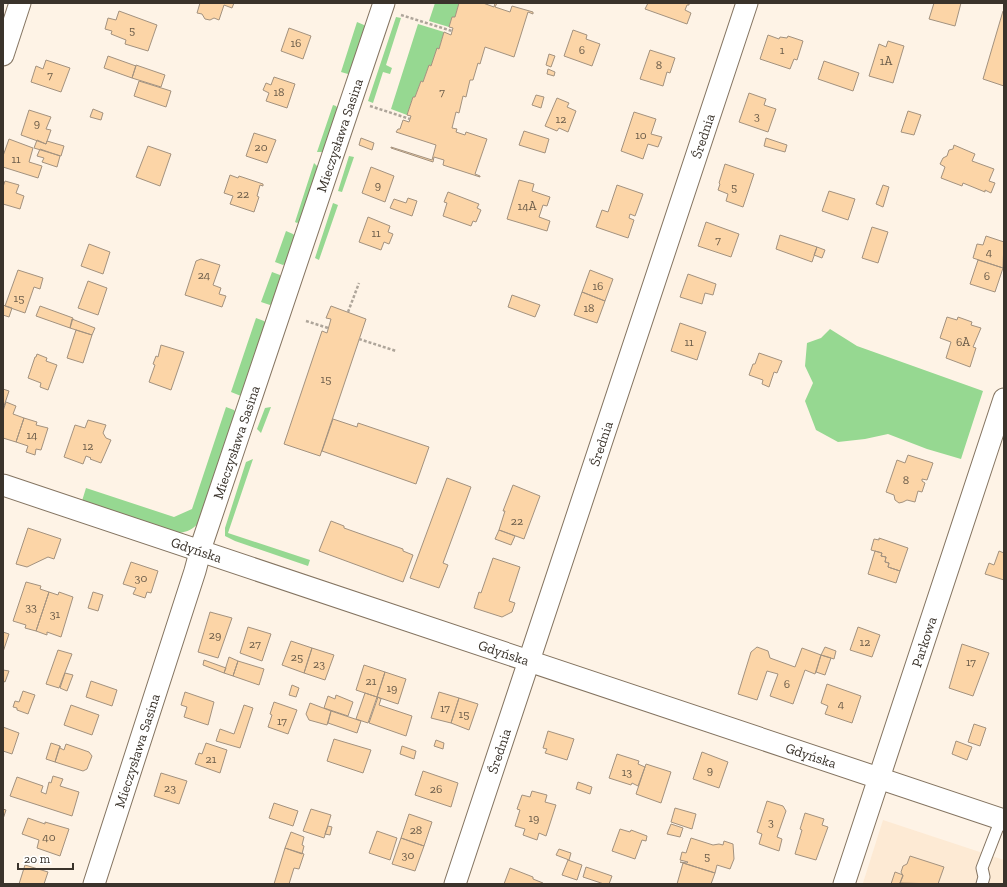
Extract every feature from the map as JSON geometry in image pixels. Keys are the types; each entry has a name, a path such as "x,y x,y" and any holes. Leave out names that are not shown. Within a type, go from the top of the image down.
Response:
{"street":[{"path":"3,55 20,3"},
{"name":"Średnia","path":"456,884 747,3"},
{"name":"Mieczysława Sasina","path":"94,884 196,571 200,550 391,8"},
{"name":"Parkowa","path":"844,884 1004,399"},
{"name":"Gdyńska","path":"3,485 1002,819"}],"lane":[{"path":"982,884 984,877 982,868 1002,819"}],"path":[{"path":"391,8 452,32"},
{"path":"367,105 410,119"},
{"path":"348,312 359,283"},
{"path":"306,321 328,328"},
{"path":"360,339 396,351"}],"shaded area":[{"path":"883,820 1004,860 1004,884 863,883"}],"green space":[{"path":"435,3 459,3 455,17 452,17 449,27 429,21"},
{"path":"396,17 401,18 386,65 392,68 390,74 383,72 373,103 368,101"},
{"path":"357,22 366,27 350,73 348,74 341,72"},
{"path":"418,24 444,32 439,49 437,49 431,66 429,65 423,82 421,81 415,97 413,97 407,115 391,109"},
{"path":"333,105 338,109 323,152 317,152"},
{"path":"349,156 354,157 342,192 338,191"},
{"path":"314,163 318,167 300,221 297,223 295,222"},
{"path":"333,203 338,205 319,260 315,258"},
{"path":"286,231 295,236 286,263 283,265 275,262"},
{"path":"272,272 280,275 281,277 272,304 270,305 261,302"},
{"path":"256,318 266,323 241,396 231,392"},
{"path":"830,329 857,346 983,391 961,459 927,449 888,434 865,439 838,442 816,430 805,401 813,383 805,366 807,343 821,338"},
{"path":"226,407 234,410 236,413 199,522 193,528 179,533 82,501 86,488 174,517 192,509"},
{"path":"271,407 261,433 257,429 265,408"},
{"path":"253,459 228,533 310,560 308,566 235,541 225,536 225,528 246,462"}],"building":[{"path":"200,3 234,3 232,8 224,5 219,20 214,18 210,20 205,19 202,14 197,13"},
{"path":"459,3 483,3 494,7 495,3 497,3 495,7 510,12 512,6 533,12 533,14 528,12 514,57 485,47 473,80 470,80 466,97 463,96 459,113 456,112 452,128 457,129 456,132 465,135 466,132 487,139 475,174 480,177 443,165 444,160 434,157 433,162 391,148 432,160 436,145 396,132 400,129 403,120 409,122 411,116 407,115 413,97 415,97 421,81 423,82 429,65 431,66 437,48 439,49 444,32 451,35 453,28 449,27 452,17 455,17"},
{"path":"648,3 689,3 685,10 691,13 687,24 645,9"},
{"path":"934,3 961,3 955,26 929,19"},
{"path":"119,11 157,25 148,51 125,44 126,40 111,34 112,31 105,29 108,18 116,20"},
{"path":"1004,11 1004,86 983,79"},
{"path":"289,28 311,36 303,59 281,51"},
{"path":"573,30 587,35 586,39 600,44 592,66 564,56"},
{"path":"768,35 779,39 780,37 787,38 788,36 803,41 797,60 794,59 790,69 760,59"},
{"path":"888,41 904,46 893,83 869,76 879,44 886,47"},
{"path":"650,50 675,58 670,73 667,72 663,86 640,79"},
{"path":"549,54 555,56 551,67 546,65"},
{"path":"108,56 136,66 132,78 104,68"},
{"path":"46,60 70,68 61,92 31,82 36,66 43,69"},
{"path":"824,61 859,73 853,91 818,79"},
{"path":"136,65 165,75 161,87 132,78"},
{"path":"548,69 555,72 554,76 547,74"},
{"path":"274,77 295,84 287,108 266,101 269,93 263,90 266,83 271,85"},
{"path":"139,81 171,91 166,107 134,96"},
{"path":"749,93 766,99 764,105 776,109 768,132 739,122"},
{"path":"536,95 544,97 541,108 532,105"},
{"path":"557,98 569,103 567,107 576,111 568,132 559,128 557,131 545,126"},
{"path":"93,109 103,113 101,120 90,117"},
{"path":"29,110 51,117 46,129 51,130 46,144 21,135"},
{"path":"908,111 921,115 914,135 901,132"},
{"path":"634,112 656,119 651,134 662,137 658,147 648,144 643,159 621,151"},
{"path":"524,131 549,139 545,153 519,145"},
{"path":"254,133 276,140 267,163 246,156"},
{"path":"361,138 374,143 372,150 359,145"},
{"path":"766,138 787,145 785,152 764,146"},
{"path":"9,139 33,148 29,162 42,166 38,178 3,167 3,156"},
{"path":"37,140 46,144 47,141 64,146 61,156 34,148"},
{"path":"954,145 975,154 972,161 994,169 989,181 995,183 991,193 963,183 962,186 941,178 945,167 940,164 943,158 947,156 949,150 953,149"},
{"path":"148,146 171,154 160,186 136,177"},
{"path":"40,149 60,156 57,167 42,162 44,158 37,156"},
{"path":"725,164 754,174 743,207 726,201 728,194 718,190"},
{"path":"371,167 394,176 385,202 362,193"},
{"path":"230,175 238,178 239,176 263,184 263,186 260,185 257,196 259,197 254,212 230,204 233,196 224,193"},
{"path":"519,180 534,184 532,191 550,197 547,206 543,205 539,217 550,221 547,231 507,219"},
{"path":"5,181 19,185 16,193 24,196 20,209 3,204 3,187"},
{"path":"617,185 643,194 635,216 630,214 629,218 634,220 628,238 596,227 602,210 608,212"},
{"path":"883,185 889,187 883,207 876,204"},
{"path":"829,191 855,199 848,220 822,211"},
{"path":"448,192 479,204 477,208 481,210 476,222 473,221 471,226 443,216 447,203 444,202"},
{"path":"408,198 417,201 412,216 390,208 394,199 406,203"},
{"path":"368,217 390,226 388,232 393,234 389,244 384,242 381,250 359,242"},
{"path":"706,222 739,234 731,257 698,246"},
{"path":"872,227 888,232 878,263 862,258"},
{"path":"780,235 817,247 812,262 776,249"},
{"path":"986,236 1004,242 1003,268 973,258 977,244 983,245"},
{"path":"89,244 110,252 103,274 81,266"},
{"path":"817,247 825,250 822,258 814,255"},
{"path":"201,259 220,265 213,285 221,288 219,294 226,296 222,307 185,295 196,261"},
{"path":"978,260 1003,268 995,292 970,284"},
{"path":"18,270 43,278 40,289 34,287 25,313 5,306"},
{"path":"590,270 613,279 605,301 582,292"},
{"path":"688,274 716,284 713,295 705,293 702,304 680,297"},
{"path":"88,281 107,288 98,315 78,308"},
{"path":"582,292 605,301 597,323 574,315"},
{"path":"512,295 540,305 535,317 508,307"},
{"path":"3,305 12,308 9,317 3,315"},
{"path":"40,306 73,318 70,328 36,316"},
{"path":"331,306 366,319 320,456 284,444 322,331 327,333 331,319 326,318"},
{"path":"947,317 957,320 958,317 972,322 971,325 981,328 973,347 976,348 970,367 946,358 951,342 940,338"},
{"path":"72,319 95,328 92,335 70,328"},
{"path":"680,323 706,332 697,360 671,351"},
{"path":"76,330 92,335 83,363 67,358"},
{"path":"161,345 184,352 171,390 149,382 155,365 153,364 156,356 158,357"},
{"path":"759,353 782,361 777,373 774,372 769,387 762,384 763,380 749,375"},
{"path":"37,354 47,358 46,361 57,365 48,390 40,387 41,383 28,378"},
{"path":"3,389 9,391 4,406 3,406"},
{"path":"6,402 16,406 13,414 24,418 16,442 3,438 3,411"},
{"path":"24,418 37,422 36,425 48,428 41,450 36,449 35,455 26,452 28,446 16,442"},
{"path":"333,419 357,427 358,423 429,447 416,484 322,451"},
{"path":"88,420 106,425 103,433 106,438 111,440 101,463 86,456 83,464 64,457 75,425 85,428"},
{"path":"908,455 933,463 927,480 922,479 925,483 922,492 918,491 915,502 907,500 899,503 895,500 894,495 886,492 897,460 905,463"},
{"path":"447,478 471,487 443,563 448,565 439,588 410,578"},
{"path":"513,485 540,496 524,539 499,530 505,511 503,511"},
{"path":"331,521 344,526 344,528 403,549 403,551 413,555 403,582 319,551"},
{"path":"28,528 61,539 54,559 48,557 27,567 16,564"},
{"path":"499,530 515,536 511,545 495,539"},
{"path":"879,538 908,548 900,571 888,567 889,563 885,562 886,557 881,556 882,553 871,550 874,539 879,540"},
{"path":"875,551 882,553 881,556 886,557 885,562 889,563 888,567 900,571 896,583 868,574"},
{"path":"999,551 1004,553 1004,580 985,574 989,563 994,565"},
{"path":"493,558 520,567 509,601 515,603 512,612 502,617 474,608 479,592 481,593"},
{"path":"131,562 158,571 151,593 147,592 145,598 133,594 136,588 123,584"},
{"path":"26,582 41,586 40,589 49,592 36,631 25,628 26,625 13,621"},
{"path":"49,592 58,595 59,592 73,597 61,637 47,632 47,635 36,631"},
{"path":"93,592 103,595 98,611 88,608"},
{"path":"210,612 232,618 218,658 198,652"},
{"path":"248,627 271,634 262,661 240,653"},
{"path":"858,627 880,635 872,657 850,650"},
{"path":"3,632 9,634 3,652"},
{"path":"291,641 312,648 304,673 282,665"},
{"path":"962,644 989,653 973,696 949,688"},
{"path":"757,647 768,651 770,658 795,667 802,648 821,655 815,674 805,670 793,704 770,696 778,674 767,671 757,700 738,694 751,652"},
{"path":"825,647 836,651 834,659 821,655"},
{"path":"312,648 334,655 325,680 304,673"},
{"path":"58,650 72,654 59,688 46,684"},
{"path":"821,655 831,658 825,675 816,672"},
{"path":"229,657 238,661 233,676 224,673"},
{"path":"204,660 226,668 224,673 203,665"},
{"path":"238,661 264,669 259,685 233,676"},
{"path":"364,665 385,672 377,697 356,690"},
{"path":"3,670 9,671 5,682 3,681"},
{"path":"385,672 406,679 398,704 377,697"},
{"path":"65,673 73,675 67,691 60,688"},
{"path":"91,681 117,690 112,706 86,697"},
{"path":"827,684 861,696 852,723 825,714 828,706 821,703"},
{"path":"292,685 299,688 296,697 289,695"},
{"path":"23,691 35,695 28,714 13,707 15,701 19,702"},
{"path":"185,692 214,702 208,725 184,717 187,707 181,705"},
{"path":"439,692 459,698 451,723 431,718"},
{"path":"365,693 377,697 368,723 356,719"},
{"path":"336,695 353,702 348,716 324,708 328,696 335,699"},
{"path":"378,697 381,699 379,705 412,716 406,736 369,723"},
{"path":"459,698 478,704 469,730 451,723"},
{"path":"274,702 297,710 288,734 268,727"},
{"path":"310,703 331,711 327,725 309,720 306,714"},
{"path":"71,705 99,715 92,735 64,725"},
{"path":"244,705 253,708 240,748 216,741 220,729 234,734"},
{"path":"331,711 361,721 357,733 328,723"},
{"path":"974,724 986,728 980,746 968,742"},
{"path":"3,727 19,733 12,754 3,751"},
{"path":"548,731 574,739 567,760 545,753 547,749 543,748"},
{"path":"334,739 371,750 363,773 327,761"},
{"path":"436,740 444,743 443,749 434,746"},
{"path":"956,741 972,747 967,760 952,754"},
{"path":"51,743 60,746 55,762 46,759"},
{"path":"206,743 227,750 220,773 195,764 199,753 202,754"},
{"path":"66,744 89,752 92,756 87,769 83,771 55,762 60,746 60,748 64,750"},
{"path":"402,746 416,751 414,759 400,754"},
{"path":"702,752 728,762 719,788 693,779"},
{"path":"617,754 639,761 638,764 645,767 638,786 632,783 631,785 609,778"},
{"path":"646,764 671,772 661,803 636,794"},
{"path":"423,771 458,783 451,807 415,795"},
{"path":"161,773 187,781 179,804 154,796"},
{"path":"53,776 63,779 60,786 79,792 72,816 10,796 17,777 43,786 41,792 46,794 49,782 51,783"},
{"path":"578,782 592,787 590,794 576,789"},
{"path":"532,791 547,795 545,802 556,805 546,836 539,833 537,840 523,835 525,829 515,826 520,810 517,809 522,795 530,797"},
{"path":"767,801 783,806 786,811 777,837 782,839 779,851 759,844 762,834 757,832"},
{"path":"274,803 298,811 293,826 269,818"},
{"path":"675,808 696,814 692,829 671,822"},
{"path":"3,809 6,810 3,819"},
{"path":"311,809 331,815 324,838 303,831"},
{"path":"805,813 824,819 822,825 828,827 816,860 795,854"},
{"path":"409,814 432,822 424,846 401,838"},
{"path":"28,818 45,824 45,822 69,829 60,856 37,848 39,840 22,834"},
{"path":"671,824 683,828 680,837 667,834"},
{"path":"328,826 332,827 330,835 325,834"},
{"path":"620,829 630,832 631,830 647,836 646,841 642,840 635,859 612,851"},
{"path":"377,831 397,838 390,860 369,853"},
{"path":"291,832 304,837 302,854 285,848"},
{"path":"401,838 424,846 415,871 392,864"},
{"path":"691,838 713,845 723,845 724,841 733,844 734,859 730,869 717,865 715,873 680,862 688,862 680,860 682,852 686,853"},
{"path":"285,848 304,854 299,869 294,868 289,884 274,884"},
{"path":"559,849 571,853 569,860 556,855"},
{"path":"910,856 944,867 938,884 900,883 903,876 901,872 903,866 907,864"},
{"path":"568,860 582,865 577,880 562,875"},
{"path":"683,863 715,873 711,884 677,884"},
{"path":"25,865 48,872 44,884 19,884"},
{"path":"586,867 612,876 609,884 604,884 583,877"},
{"path":"510,868 533,877 533,879 543,884 504,884"},
{"path":"895,872 903,875 900,883 902,884 891,884"}]}
